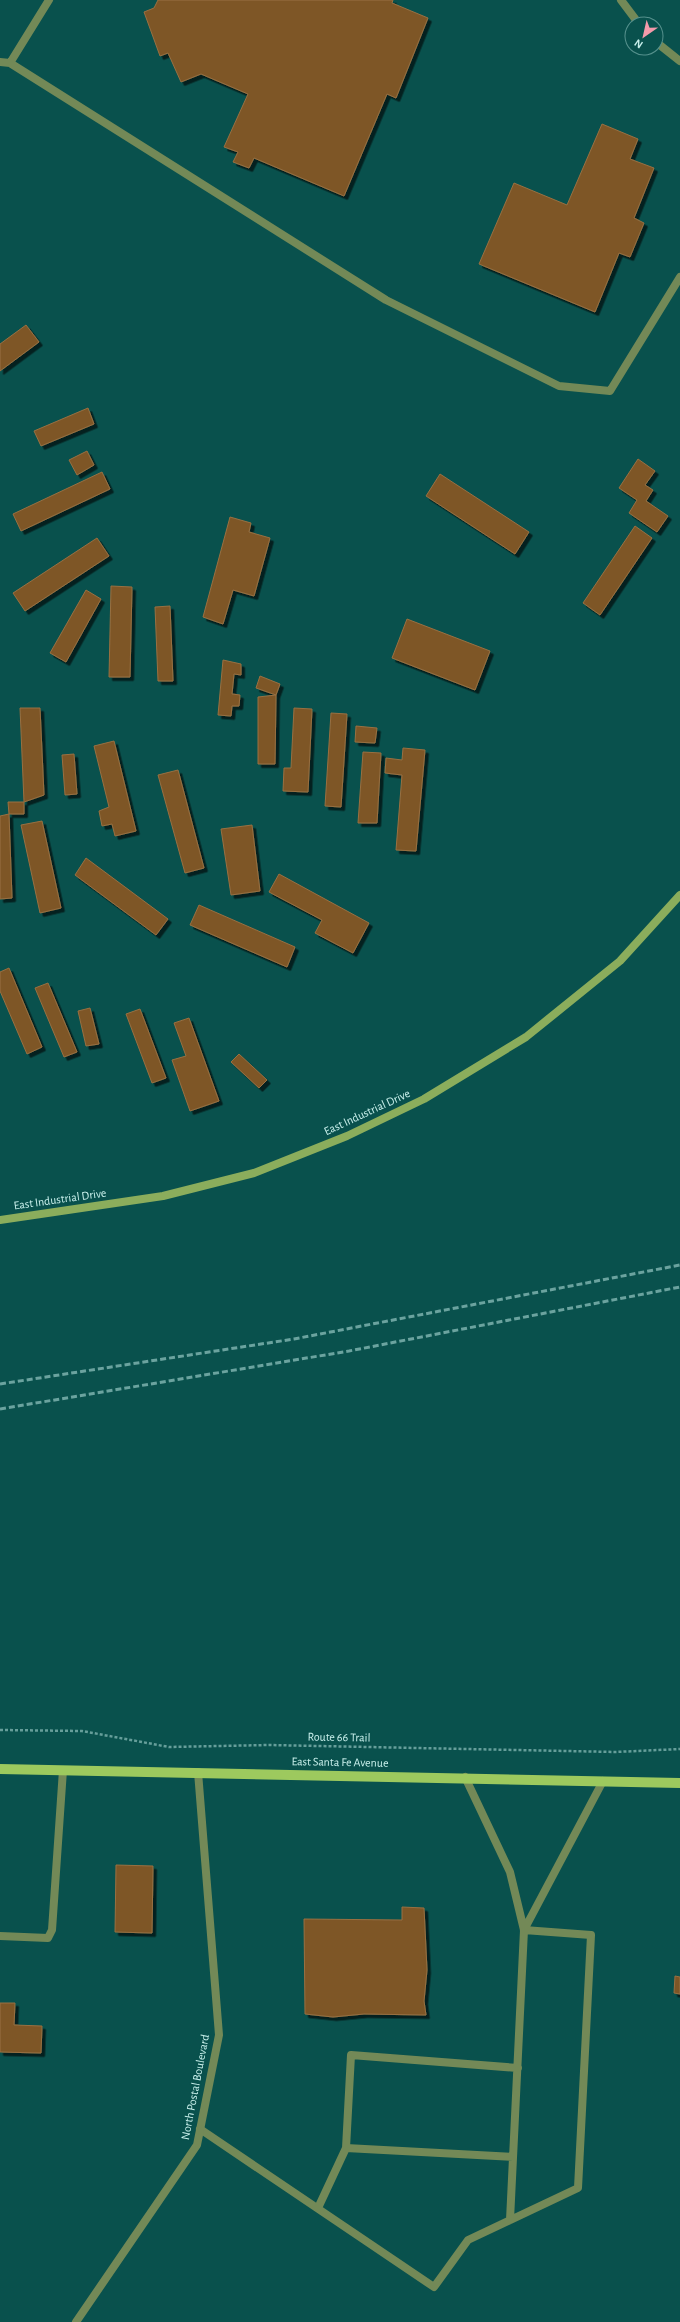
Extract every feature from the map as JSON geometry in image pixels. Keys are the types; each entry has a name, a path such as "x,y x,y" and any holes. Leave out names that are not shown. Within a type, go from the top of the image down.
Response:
{"main road":[{"name":"East Santa Fe Avenue","path":"0,1769 465,1777 680,1783"}],"street":[{"path":"10,63 49,0"},
{"path":"621,0 632,16"},
{"path":"664,48 680,60"},
{"path":"0,62 10,63 386,300 559,386 610,391 680,277"},
{"name":"East Industrial Drive","path":"0,1220 162,1196 254,1173 347,1136 424,1099 526,1037 620,961 680,895"},
{"path":"0,1936 48,1938 52,1930 63,1770"},
{"name":"North Postal Boulevard","path":"76,2322 196,2145 200,2129 219,2035 198,1772"},
{"path":"465,1777 510,1872 524,1930 510,2220"},
{"path":"524,1930 603,1781"},
{"path":"200,2129 434,2287 468,2240 578,2188 591,1936 524,1930"},
{"path":"318,2208 346,2148 351,2055 518,2068"},
{"path":"346,2148 513,2157"}],"path":[{"name":"Route 66 Trail","path":"0,1730 82,1732 169,1747 269,1745 615,1752 680,1749"}],"building":[{"path":"158,0 393,0 392,3 428,18 396,98 387,94 344,196 254,158 249,168 233,162 238,152 224,147 248,94 201,74 181,82 168,53 160,56 144,12 154,8"},
{"path":"602,124 638,139 630,159 654,168 634,218 644,223 630,257 619,253 595,312 479,264 514,183 567,205"},
{"path":"26,325 39,342 0,371 0,344"},
{"path":"88,408 94,424 41,446 34,431"},
{"path":"87,451 94,465 77,475 69,460"},
{"path":"638,459 655,471 645,485 653,490 646,501 668,516 657,532 629,513 637,500 619,488"},
{"path":"102,472 110,489 21,531 13,514"},
{"path":"440,474 529,532 515,554 426,496"},
{"path":"230,517 251,523 249,532 270,538 254,596 233,590 223,624 203,617"},
{"path":"635,526 652,538 600,615 583,603"},
{"path":"97,538 109,556 25,611 13,593"},
{"path":"111,586 132,587 130,677 109,677"},
{"path":"86,590 101,599 66,662 50,653"},
{"path":"170,606 173,681 158,681 155,607"},
{"path":"407,619 490,651 475,690 392,658"},
{"path":"223,660 241,664 241,675 234,674 232,694 240,695 239,706 232,706 231,716 218,715"},
{"path":"260,676 280,684 276,695 256,688"},
{"path":"276,695 275,764 258,764 258,697"},
{"path":"20,708 40,708 44,795 24,802"},
{"path":"294,708 312,709 308,792 283,791 284,768 291,768"},
{"path":"331,713 347,714 341,807 325,806"},
{"path":"356,726 377,728 375,743 355,742"},
{"path":"114,741 136,831 115,836 112,824 102,826 99,811 109,807 94,746"},
{"path":"403,748 425,750 416,851 396,850 402,775 385,773 386,758 402,760"},
{"path":"363,752 381,753 377,823 358,823"},
{"path":"74,754 77,794 65,795 62,755"},
{"path":"178,770 204,868 185,873 158,775"},
{"path":"8,802 24,802 24,814 9,814"},
{"path":"9,814 12,898 0,899 0,816"},
{"path":"42,821 61,908 40,913 21,825"},
{"path":"252,825 260,891 231,895 221,829"},
{"path":"86,858 168,919 156,935 75,875"},
{"path":"279,874 369,923 353,953 315,933 322,920 269,892"},
{"path":"199,905 295,947 287,967 190,925"},
{"path":"9,968 42,1047 27,1054 0,991 0,972"},
{"path":"48,983 77,1052 64,1057 35,988"},
{"path":"90,1008 99,1044 86,1046 78,1011"},
{"path":"140,1009 166,1078 152,1083 126,1014"},
{"path":"189,1018 219,1101 190,1111 172,1060 186,1056 174,1023"},
{"path":"239,1054 267,1080 259,1088 231,1062"},
{"path":"116,1865 153,1866 152,1933 115,1932"},
{"path":"402,1907 424,1908 427,1970 424,2001 426,2015 364,2014 333,2017 305,2014 304,1919 402,1920"},
{"path":"675,1976 680,1977 680,1994 674,1993"},
{"path":"0,2003 15,2003 14,2025 42,2026 41,2053 0,2052"}],"railway":[{"path":"0,1384 294,1339 680,1265"},
{"path":"0,1409 349,1351 680,1287"}]}
